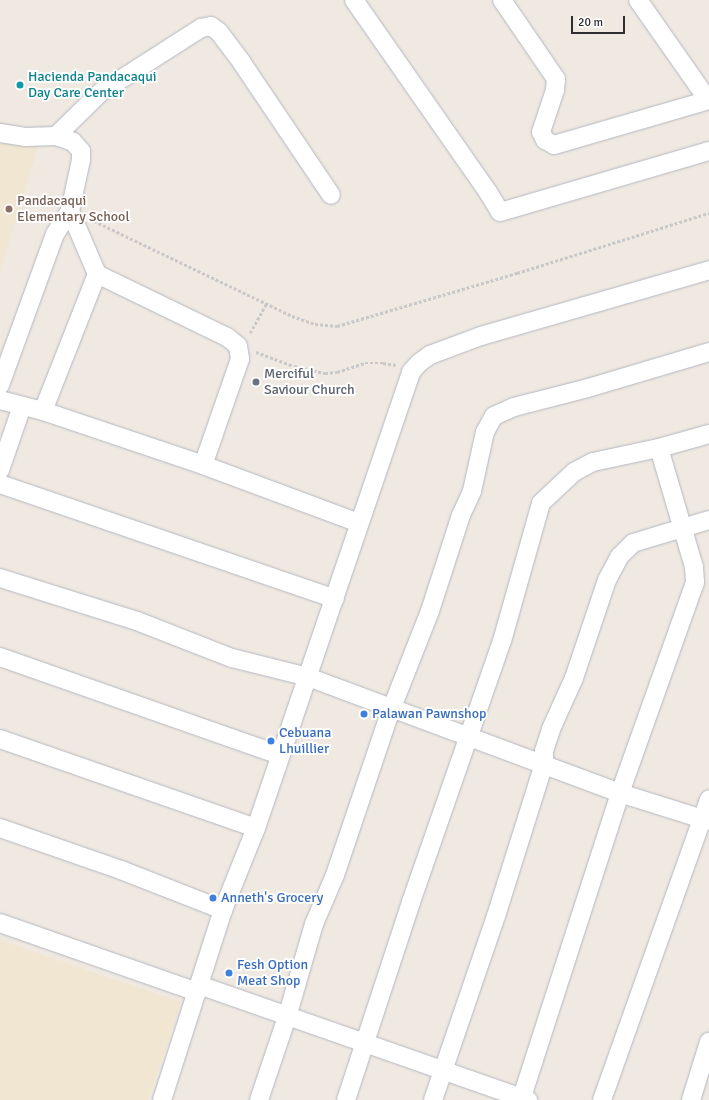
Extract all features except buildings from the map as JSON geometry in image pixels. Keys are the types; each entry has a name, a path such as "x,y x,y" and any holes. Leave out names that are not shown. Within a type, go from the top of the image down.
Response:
{"street":[{"path":"354,0 483,185 500,212 709,151"},
{"path":"502,0 556,79 555,90 541,132 544,140 554,145 709,100 638,0"},
{"path":"56,136 101,92 201,28 211,26 219,32 242,63 331,195"},
{"path":"0,133 25,136 56,136 73,142 81,151 82,160 70,211 55,234 5,350 0,385"},
{"path":"70,211 97,274 227,337 238,346 240,359 203,464"},
{"path":"162,1100 223,910 256,828 411,372 430,355 481,336 709,270"},
{"path":"43,410 97,274"},
{"path":"259,1100 287,1017 314,924 334,875 391,710 430,611 461,515 472,491 485,432 494,416 514,407 588,388 709,352"},
{"path":"0,400 43,410 203,464 359,523"},
{"path":"0,470 22,406"},
{"path":"346,1100 411,902 502,641 541,503 574,472 593,462 659,448 709,434"},
{"path":"0,923 365,1043 524,1100 620,793 695,582 694,567 659,448"},
{"path":"0,484 335,599"},
{"path":"433,1100 496,916 544,764 544,751 551,729 574,678 607,580 620,556 633,543 709,520"},
{"path":"0,578 137,621 232,658 308,678 391,710 544,764 620,793 705,820"},
{"path":"0,657 280,755"},
{"path":"0,739 256,828"},
{"path":"602,1100 705,820 709,800"},
{"path":"0,828 120,870 223,910"},
{"path":"691,1100 709,1042"}],"path":[{"path":"70,211 114,230 292,316 315,324 337,326 351,323 404,305 517,273 709,213"},
{"path":"266,304 252,331 238,346 309,370 325,373 337,372 356,365 374,362 391,363 411,372"}],"shaded area":[{"name":"Pandacaqui Elementary School","path":"0,139 38,147 0,272"},
{"path":"0,940 181,1002 148,1100 0,1100"}],"place":[{"name":"Hacienda Pandacaqui Day Care Center","path":"20,85"},
{"name":"Pandacaqui Elementary School","path":"9,209"},
{"name":"Merciful Saviour Church","path":"256,382"},
{"name":"Palawan Pawnshop","path":"364,714"},
{"name":"Cebuana Lhuillier","path":"271,741"},
{"name":"Anneth's Grocery","path":"213,898"},
{"name":"Fesh Option Meat Shop","path":"229,973"}]}
